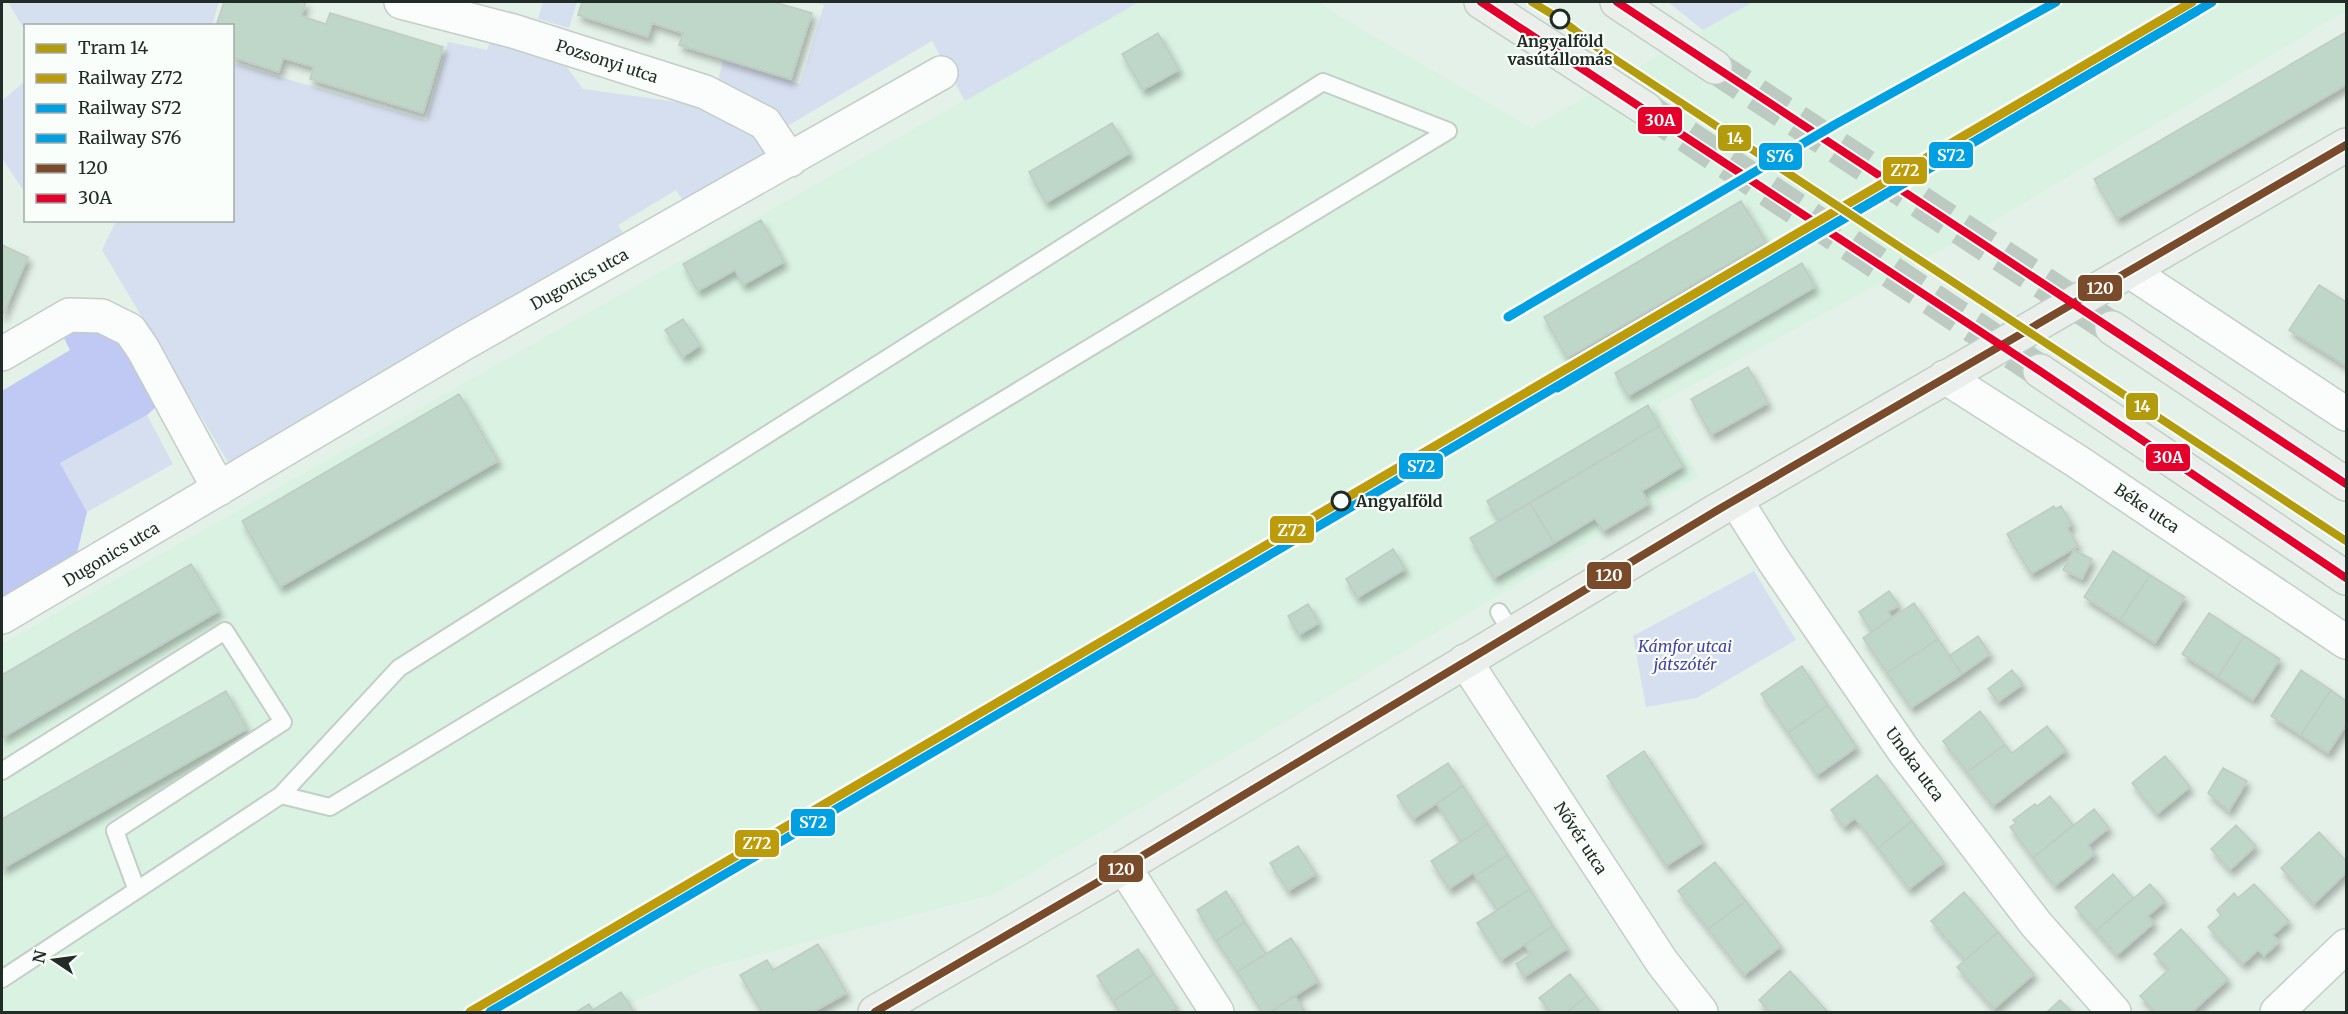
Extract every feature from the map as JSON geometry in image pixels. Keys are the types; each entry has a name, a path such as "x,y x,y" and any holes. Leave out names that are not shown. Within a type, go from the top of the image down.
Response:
{"street":[{"name":"Pozsonyi utca","path":"401,2 513,31 705,92 765,123 790,160"},
{"path":"1481,2 1646,109"},
{"path":"1617,2 1715,67"},
{"name":"Dugonics utca","path":"2,617 461,345 941,73"},
{"path":"875,1012 1124,867 1465,661 1505,622 1736,501 2346,145"},
{"path":"2131,272 2346,414"},
{"path":"2,354 69,315 102,316 130,330 219,489"},
{"path":"2112,328 2346,484"},
{"path":"2040,371 2346,578"},
{"name":"Béke utca","path":"1945,377 2078,462 2346,642"},
{"name":"Unoka utca","path":"1736,501 1774,561 1904,751 2036,924 2114,1012"},
{"name":"Nővér utca","path":"1465,661 1662,962 1701,1012"},
{"path":"1124,867 1217,1012"},
{"path":"2277,1012 2346,946"}],"lane":[{"path":"2,979 136,888 281,795 399,668 1323,82 1448,130 330,807 281,795"},
{"path":"2,771 225,631 282,722 115,831 136,888"}],"shaded area":[{"path":"1139,2 1320,2 1339,16 1531,128 1753,2 2346,2 2346,10 1992,222 1657,404 1699,476 995,894 713,966 612,1012 2,1012 2,644"},
{"path":"90,328 116,339 157,406 147,415 60,463 87,512 71,578 2,617 2,391 70,350 61,332"}],"green space":[{"path":"8,2 219,2 212,24 24,24 24,29"},
{"path":"543,2 577,2 569,28 538,19"},
{"path":"815,2 1139,2 965,101 932,41 784,128 717,85 723,61 800,84 824,5"},
{"path":"1668,2 1753,2 1703,30"},
{"path":"491,39 561,59 583,89 699,105 753,124 772,157 688,208 676,190 618,225 630,244 231,467 102,250 116,222 234,222 234,63 426,120 448,42 487,50"},
{"path":"24,82 24,191 2,158 2,101"},
{"path":"147,415 173,464 87,512 60,463"},
{"name":"Kámfor utcai játszótér","path":"1754,571 1796,640 1697,698 1646,707 1633,636"}],"building":[{"path":"224,2 306,2 301,16 326,24 330,13 443,47 423,113 310,79 314,67 283,58 279,72 234,58 234,24 217,24"},
{"path":"582,2 774,2 812,13 791,79 679,45 683,33 652,23 648,37 578,15"},
{"path":"2346,32 2346,85 2117,219 2094,179"},
{"path":"1158,33 1179,70 1143,90 1122,54"},
{"path":"1112,123 1130,153 1046,203 1029,172"},
{"path":"1741,201 1766,242 1567,358 1544,317"},
{"path":"761,220 784,262 743,285 735,270 698,291 683,264"},
{"path":"2,245 28,257 2,317"},
{"path":"1802,263 1815,287 1628,396 1615,373"},
{"path":"2319,285 2346,302 2346,366 2289,330"},
{"path":"683,319 700,345 683,357 665,330"},
{"path":"1748,367 1768,403 1711,435 1691,399"},
{"path":"459,394 498,461 280,587 242,521"},
{"path":"1648,405 1659,426 1499,521 1487,501"},
{"path":"1659,426 1683,466 1642,491 1649,504 1603,531 1595,518 1554,543 1530,503"},
{"path":"1530,503 1554,543 1494,578 1470,538"},
{"path":"2054,506 2055,509 2061,506 2072,524 2067,528 2078,546 2031,574 2007,534"},
{"path":"1393,549 1405,569 1357,598 1346,579"},
{"path":"2074,550 2092,559 2082,579 2063,570"},
{"path":"2113,551 2150,575 2120,620 2084,597"},
{"path":"191,564 219,611 2,738 2,675"},
{"path":"2150,575 2185,597 2155,643 2120,620"},
{"path":"1889,591 1899,605 1888,612 1892,618 1872,632 1859,612"},
{"path":"1914,603 1938,639 1887,673 1863,638"},
{"path":"1308,604 1319,623 1299,635 1288,616"},
{"path":"2209,613 2244,636 2218,677 2182,654"},
{"path":"1978,636 1990,654 1962,674 1949,656"},
{"path":"2244,636 2280,659 2253,700 2218,677"},
{"path":"1938,639 1962,674 1911,708 1887,673"},
{"path":"1802,666 1828,705 1788,733 1761,694"},
{"path":"2012,670 2023,684 1998,702 1988,689"},
{"path":"2301,670 2331,690 2301,735 2271,716"},
{"path":"2331,690 2346,701 2346,725 2328,753 2301,735"},
{"path":"226,691 247,729 2,869 2,819"},
{"path":"1828,705 1857,747 1817,775 1788,733"},
{"path":"1980,711 2005,745 1967,772 1943,741"},
{"path":"2047,726 2066,750 1993,806 1967,772 2005,745 2012,753"},
{"path":"1644,751 1703,842 1666,866 1607,776"},
{"path":"2165,756 2190,787 2157,814 2132,783"},
{"path":"1448,763 1463,786 1413,819 1397,796"},
{"path":"2223,768 2247,781 2229,811 2208,793"},
{"path":"1877,775 1912,821 1878,848 1855,818 1844,827 1831,810"},
{"path":"1463,786 1488,824 1461,842 1437,804"},
{"path":"2050,796 2073,825 2033,858 2010,827 2016,823 2013,820"},
{"path":"2094,809 2109,828 2088,845 2095,854 2055,886 2033,858"},
{"path":"1912,821 1944,862 1909,889 1878,848"},
{"path":"1488,824 1508,855 1475,876 1473,873 1449,889 1431,861"},
{"path":"2236,825 2256,846 2230,870 2211,849"},
{"path":"2319,832 2346,861 2346,873 2314,904 2281,868"},
{"path":"1298,846 1316,874 1288,891 1270,863"},
{"path":"1508,855 1530,889 1497,910 1475,876"},
{"path":"1715,862 1746,901 1708,929 1678,891"},
{"path":"2113,874 2133,898 2096,931 2075,907"},
{"path":"2150,884 2165,901 2148,916 2154,923 2117,955 2096,931"},
{"path":"2254,884 2289,921 2273,935 2279,942 2264,956 2258,950 2243,964 2208,927 2221,915 2217,910 2234,893 2238,898"},
{"path":"1530,889 1553,926 1501,960 1477,923"},
{"path":"1226,891 1245,922 1216,941 1197,910"},
{"path":"1964,892 1998,932 1965,960 1931,921"},
{"path":"1746,901 1781,946 1744,975 1708,929"},
{"path":"1245,922 1266,954 1237,972 1216,941"},
{"path":"1553,926 1568,948 1524,977 1516,964 1531,954 1525,945"},
{"path":"2181,929 2228,979 2192,1012 2156,1012 2140,996 2169,969 2154,954"},
{"path":"1998,932 2034,974 1994,1009 1957,967"},
{"path":"1291,938 1318,981 1270,1012 1262,1012 1237,972"},
{"path":"818,944 847,993 813,1012 762,1012 740,975 767,960 773,970"},
{"path":"1138,949 1154,974 1113,1001 1097,976"},
{"path":"1790,971 1828,1012 1770,1012 1759,1000"},
{"path":"1154,974 1177,1008 1170,1012 1120,1012 1113,1001"},
{"path":"1570,974 1587,996 1567,1012 1551,1012 1539,998"},
{"path":"621,992 634,1012 576,1012 589,1004 593,1010"},
{"path":"1295,996 1305,1012 1270,1012"},
{"path":"1587,996 1600,1012 1567,1012"},
{"path":"2060,1000 2072,1012 2047,1012"}],"tunnel":[{"path":"1715,67 2112,328"},
{"path":"1646,109 2040,371"}],"tram line":[{"name":"14","path":"1532,2 1560,19 1598,48 2346,541"}],"rail line":[{"name":"S76","path":"1508,317 1836,124 2056,2"},
{"name":"Z72","path":"470,1012 2192,2"},
{"name":"S76","path":"1557,388 2212,2"},
{"name":"S72","path":"490,1012 2197,11"}],"transit line":[{"name":"30A","path":"1481,2 2040,371 2346,578"},
{"name":"30A","path":"1617,2 2346,484"},
{"name":"120","path":"875,1012 1124,867 1716,511 2346,145"}],"place":[{"name":"Angyalföld vasútállomás","path":"1560,19"},
{"name":"Angyalföld","path":"1341,501"}]}
